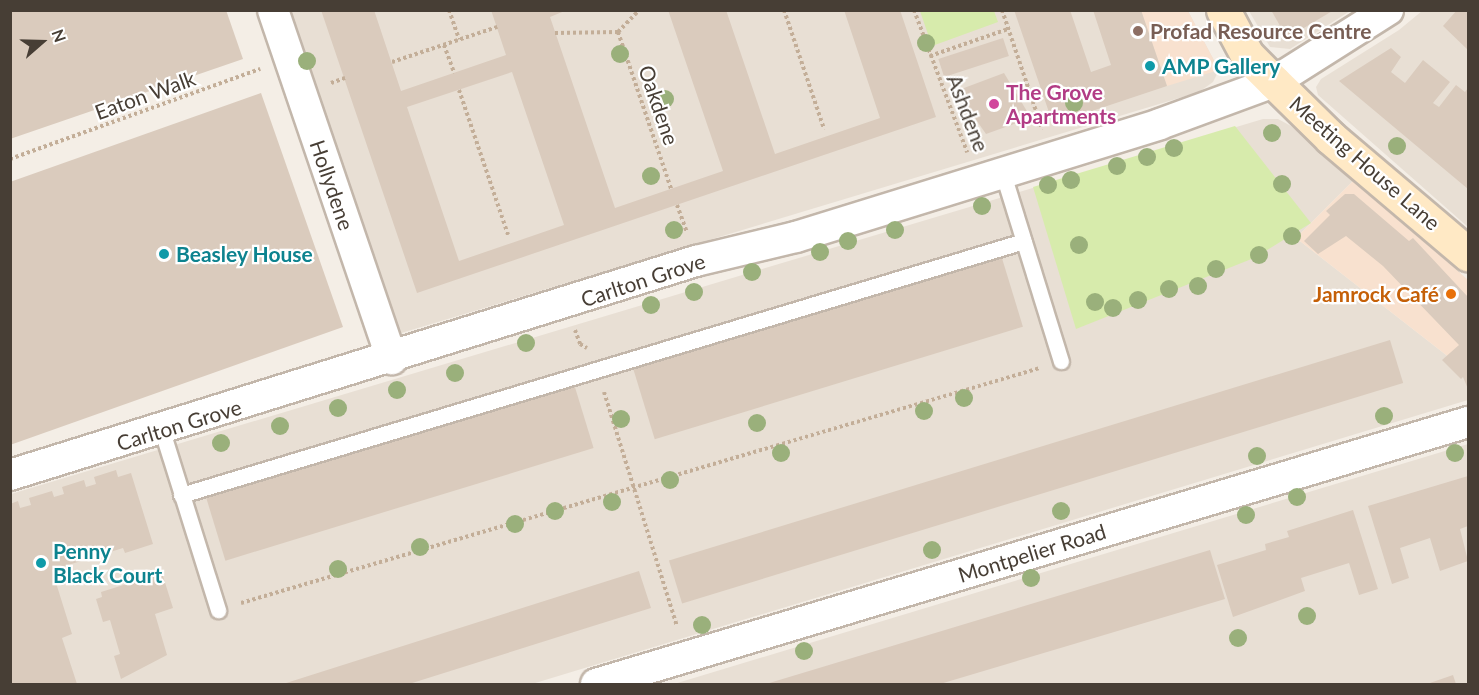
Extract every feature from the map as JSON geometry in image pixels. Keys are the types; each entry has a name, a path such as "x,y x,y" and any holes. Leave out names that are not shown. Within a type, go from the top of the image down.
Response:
{"street":[{"name":"Hollydene","path":"273,10 392,359"},
{"name":"Meeting House Lane","path":"1223,10 1247,55 1274,82 1331,138 1468,254"},
{"name":"Carlton Grove","path":"10,475 392,359 696,261 796,237 1051,158 1274,82 1388,10"},
{"name":"Montpelier Road","path":"596,684 1468,422"}],"lane":[{"path":"990,178 1024,241 1061,361"},
{"path":"181,495 1024,241"},
{"path":"162,430 218,610"}],"path":[{"path":"449,10 459,39"},
{"path":"555,33 618,32 639,10"},
{"path":"784,10 824,129"},
{"name":"Ashdene","path":"914,10 930,56 990,178"},
{"path":"1002,11 1051,158"},
{"path":"392,62 497,27"},
{"name":"Ashdene","path":"930,56 1008,29"},
{"name":"Oakdene","path":"618,32 671,189"},
{"path":"444,45 454,74"},
{"name":"Eaton Walk","path":"10,159 290,59"},
{"path":"459,90 508,235"},
{"path":"567,304 580,344 592,350 687,656"},
{"path":"218,610 1061,361"}],"shaded area":[{"path":"259,11 1188,11 1219,70 1213,82 1199,92 398,334"},
{"path":"1141,11 1188,11 1219,70 1167,86"},
{"path":"1249,11 1350,11 1290,49 1270,47"},
{"path":"1422,11 1468,11 1468,227 1318,95 1316,87 1321,79 1399,30"},
{"path":"1263,119 1278,119 1291,126 1355,179 1296,238 1468,372 1468,400 532,684 11,684 11,494"},
{"path":"1355,179 1468,280 1468,372 1296,238"},
{"path":"1468,444 1468,684 674,684"}],"green space":[{"path":"920,11 994,11 998,22 932,46"},
{"path":"1235,126 1311,223 1254,258 1076,329 1033,187"}],"building":[{"path":"10,10 226,10 243,59 10,139"},
{"path":"321,10 374,10 401,91 506,55 491,10 567,10 550,17 615,208 723,171 668,10 726,10 775,154 880,118 844,10 900,10 936,117 417,293","holes":["512,72 564,225 459,261 407,107"]},
{"path":"1014,10 1070,10 1091,72 1111,65 1093,10 1141,10 1167,86 1053,124"},
{"path":"1271,10 1334,10 1287,38"},
{"path":"1457,10 1468,10 1468,50 1443,26"},
{"path":"1003,38 1009,56 944,77 938,59"},
{"path":"1391,48 1401,57 1391,72 1405,83 1423,60 1450,82 1433,103 1439,107 1456,85 1465,92 1468,88 1468,189 1339,81"},
{"name":"The Grove Apartments","path":"1004,73 1031,118 986,134 956,91"},
{"name":"Beasley House","path":"261,93 343,327 10,445 10,182"},
{"path":"1345,194 1354,194 1409,241 1413,238 1468,297 1468,389 1463,377 1461,379 1442,360 1459,345 1383,266 1346,236 1318,254 1304,241 1330,215 1326,211"},
{"path":"1001,255 1023,327 655,439 633,368"},
{"path":"1390,340 1403,383 682,603 669,560"},
{"path":"574,384 594,448 225,561 206,497"},
{"name":"Penny Black Court","path":"116,470 118,477 131,473 153,544 125,553 123,548 52,570 72,634 62,638 77,684 10,684 10,504 18,501 20,508 31,505 29,498 52,491 54,497 64,494 62,487 84,480 86,487 96,484 94,477"},
{"path":"1468,476 1468,526 1460,529 1468,561 1440,571 1430,538 1400,548 1409,578 1392,584 1368,506"},
{"path":"1353,510 1378,589 1359,595 1349,563 1301,578 1305,591 1233,617 1217,565 1266,550 1265,544 1289,537 1287,531"},
{"path":"1210,550 1225,599 940,684 766,684"},
{"path":"639,571 651,608 409,684 283,684"},
{"name":"Penny Black Court","path":"162,573 173,608 155,614 167,655 121,679 114,656 120,654 110,620 103,622 96,599 102,597 101,592"},
{"path":"1453,675 1456,684 1427,684"}],"place":[{"name":"Profad Resource Centre","path":"1138,31"},
{"name":"AMP Gallery","path":"1150,66"},
{"name":"The Grove Apartments","path":"994,104"},
{"name":"Beasley House","path":"164,254"},
{"name":"Jamrock Café","path":"1451,294"},
{"name":"Penny Black Court","path":"41,563"}]}
